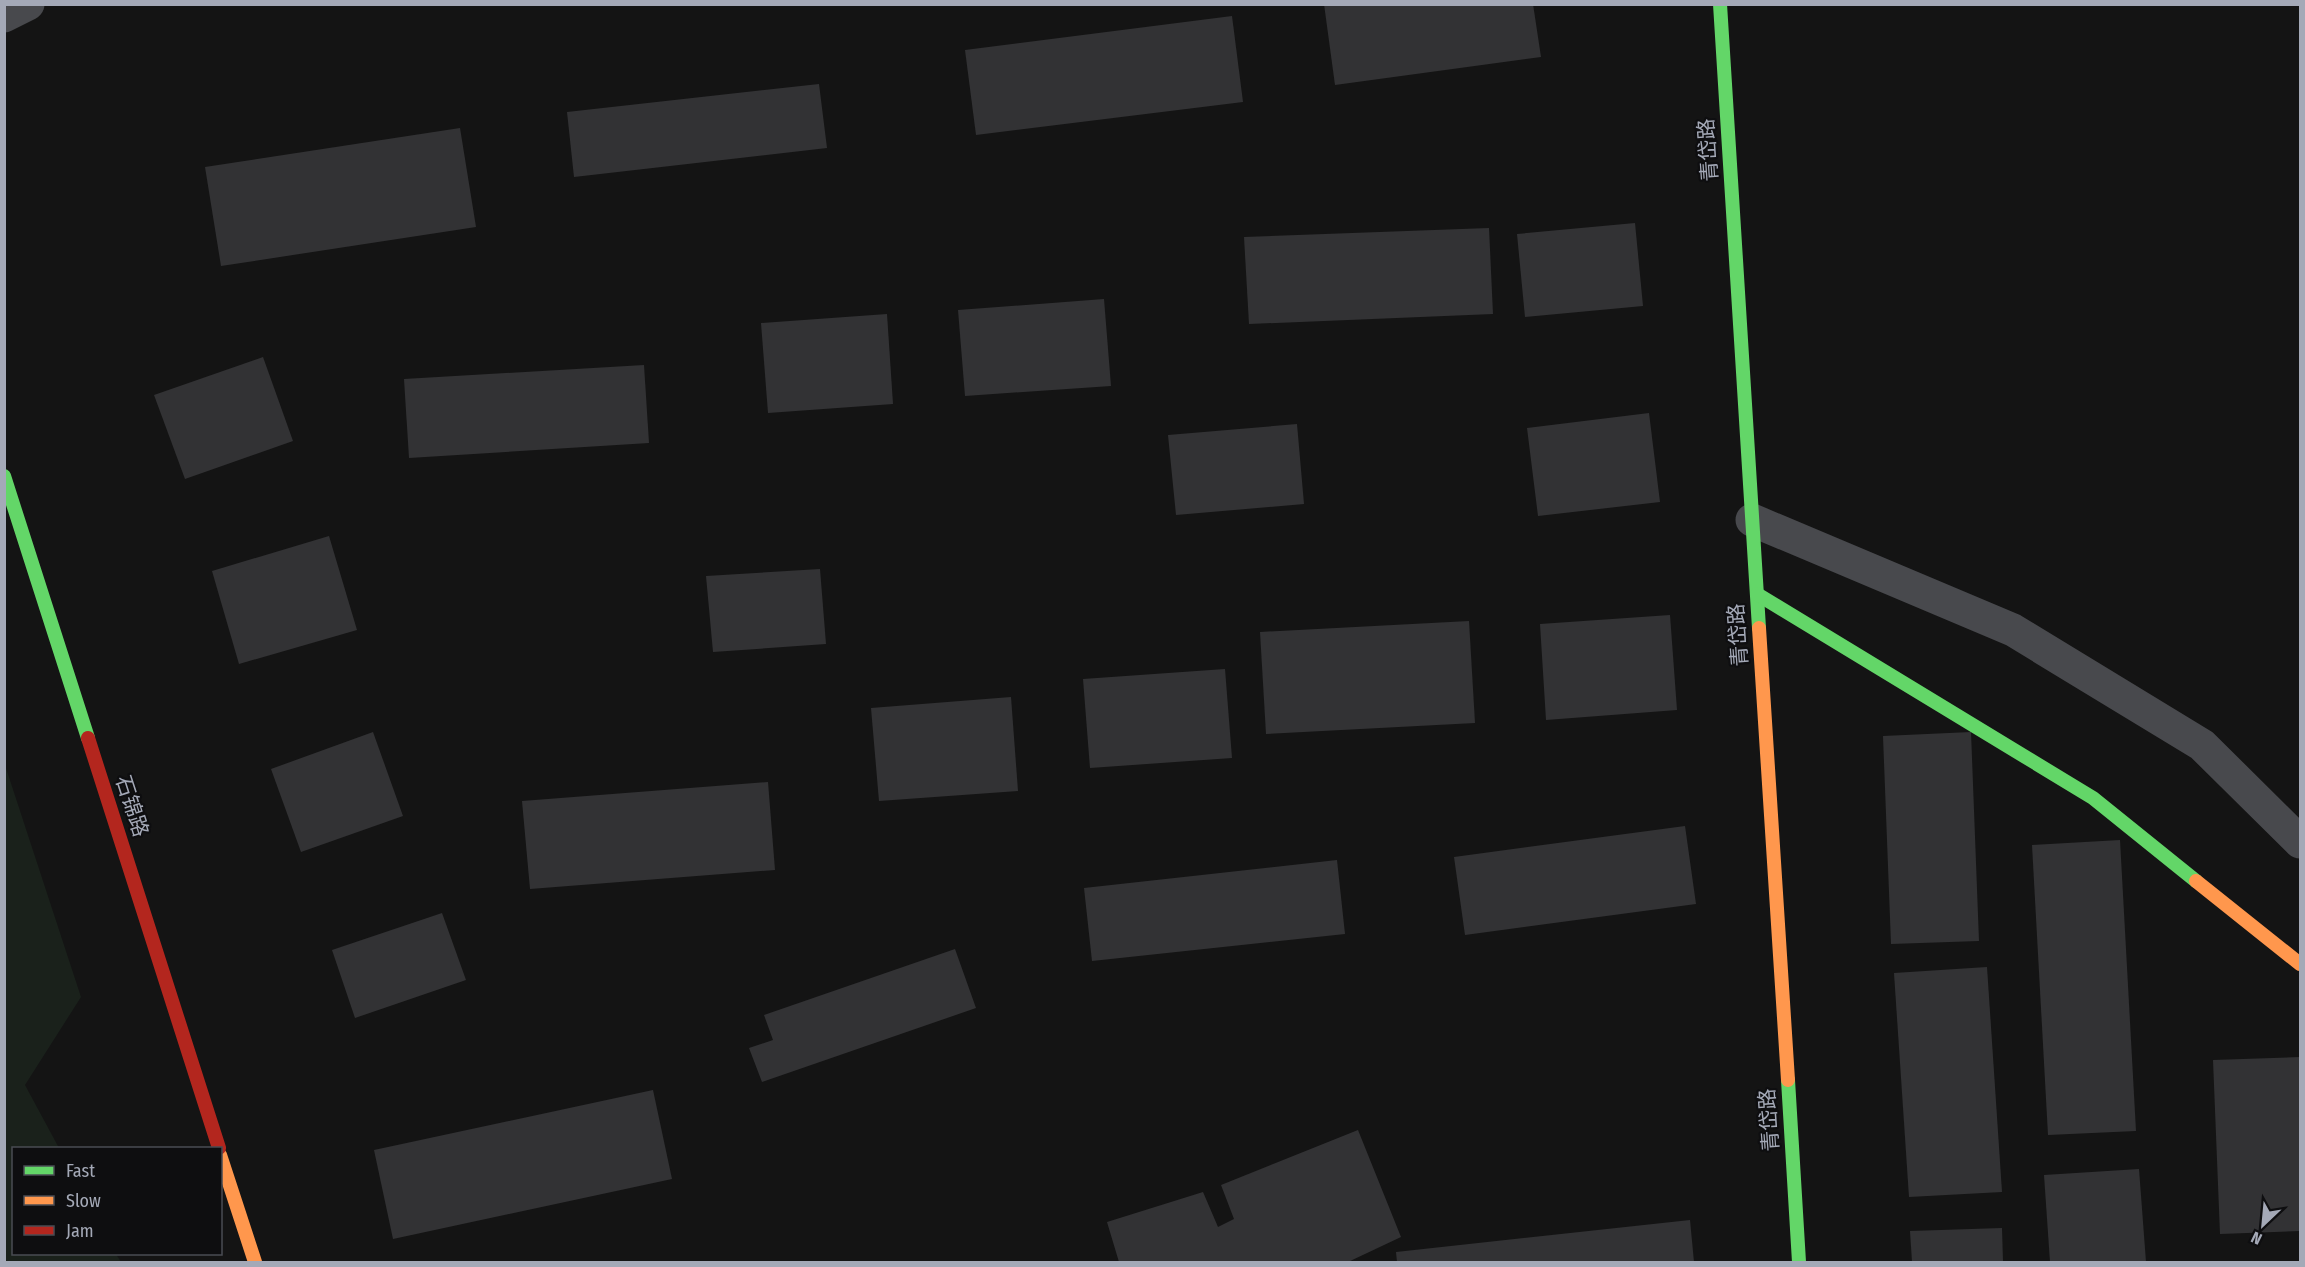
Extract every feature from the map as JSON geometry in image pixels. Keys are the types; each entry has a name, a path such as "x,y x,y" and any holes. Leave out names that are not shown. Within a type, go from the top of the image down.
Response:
{"street":[{"path":"4,16 28,4"},
{"name":"青岱路","path":"1720,4 1799,1263"},
{"name":"石锦路","path":"4,476 218,1147"},
{"path":"1752,520 2013,630 2202,745 2301,842"},
{"path":"1757,594 2093,798 2301,964"},
{"path":"222,1161 255,1263"}],"shaded area":[{"path":"5,765 81,997 25,1085 58,1147 12,1147 12,1255 117,1255 121,1262 5,1262"}],"building":[{"path":"1324,4 1533,4 1541,57 1335,85"},
{"path":"1232,16 1243,102 976,135 965,50"},
{"path":"819,84 827,148 574,177 567,112"},
{"path":"460,128 476,227 221,266 205,167"},
{"path":"1635,223 1643,306 1525,317 1517,234"},
{"path":"1489,228 1493,314 1249,324 1244,237"},
{"path":"1104,299 1111,386 965,396 958,310"},
{"path":"887,314 893,404 768,413 761,323"},
{"path":"263,357 293,441 185,479 154,395"},
{"path":"644,365 649,443 409,458 404,379"},
{"path":"1649,413 1660,502 1538,516 1527,428"},
{"path":"1297,424 1304,504 1176,515 1168,435"},
{"path":"329,536 357,630 239,664 212,571"},
{"path":"820,569 826,644 713,652 706,576"},
{"path":"1670,615 1677,710 1546,720 1540,624"},
{"path":"1469,621 1475,723 1266,734 1260,632"},
{"path":"1225,669 1232,758 1090,768 1083,679"},
{"path":"1011,697 1018,791 879,801 871,708"},
{"path":"373,732 403,816 301,852 271,769"},
{"path":"1971,732 1979,941 1891,944 1883,736"},
{"path":"768,782 775,870 530,889 522,801"},
{"path":"1685,826 1696,904 1465,935 1454,857"},
{"path":"2120,840 2136,1131 2048,1135 2032,845"},
{"path":"1337,860 1345,934 1092,961 1084,888"},
{"path":"442,913 466,980 355,1018 332,950"},
{"path":"955,949 976,1008 762,1082 749,1048 773,1040 764,1015"},
{"path":"1987,967 2002,1192 1909,1197 1894,973"},
{"path":"2300,1057 2300,1231 2220,1234 2213,1060"},
{"path":"653,1090 672,1179 393,1239 374,1150"},
{"path":"1358,1130 1401,1237 1348,1262 1119,1262 1107,1222 1203,1192 1218,1227 1234,1219 1221,1185"},
{"path":"2139,1169 2146,1262 2050,1262 2044,1175"},
{"path":"1690,1220 1694,1262 1397,1262 1396,1252"},
{"path":"2002,1228 2003,1262 1912,1262 1910,1231"}],"traffic: fast":[{"path":"1720,4 1759,628"},
{"path":"4,476 88,738"},
{"path":"1757,594 2093,798 2196,881"},
{"path":"1788,1080 1799,1262"}],"traffic: slow":[{"path":"1759,628 1788,1080"},
{"path":"2196,881 2300,964"},
{"path":"222,1161 255,1262"}],"traffic: jam":[{"path":"88,738 219,1147"}]}
